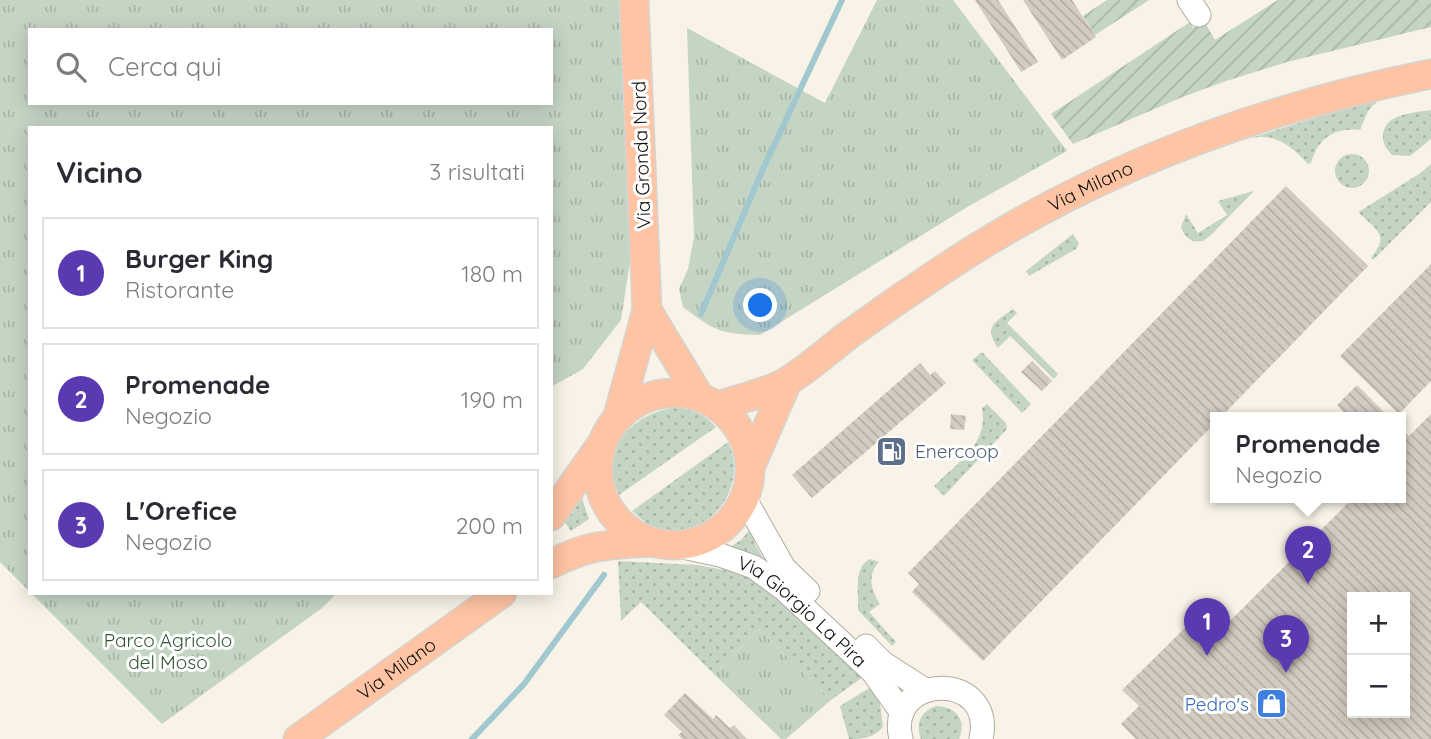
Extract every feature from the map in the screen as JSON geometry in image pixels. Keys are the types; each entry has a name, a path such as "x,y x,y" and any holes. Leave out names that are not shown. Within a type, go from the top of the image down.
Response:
{"main road":[{"name":"Via Gronda Nord","path":"618,416 647,310 634,0"},
{"name":"Via Milano","path":"709,401 787,382 883,310 971,252 1055,201 1120,170 1185,143 1269,114 1370,86 1431,74"},
{"name":"Via Gronda Nord","path":"647,310 709,401"},
{"name":"Via Milano","path":"751,465 787,382"},
{"name":"Via Milano","path":"553,513 618,416 636,403 656,394 678,392 709,401 732,418 742,432 751,465 750,483 745,499 734,518 718,532 699,542 596,545 553,563"},
{"name":"Via Milano","path":"602,443 598,473 605,503 624,527 664,544"},
{"name":"Via Milano","path":"298,739 499,595"}],"street":[{"name":"Via Giorgio La Pira","path":"745,499 784,568 883,663 925,690"},
{"name":"Via Giorgio La Pira","path":"664,544 720,555 754,567 785,590 873,673 896,731"},
{"path":"896,731 908,703 925,690 945,687 965,694 977,708 982,721 982,738"}],"green space":[{"path":"0,0 642,0 634,235 621,320 583,369 553,386 553,126 28,126 28,590 0,562"},
{"path":"877,0 953,0 1067,151 969,206 760,335 718,330 683,307 679,289 688,269 694,237 687,28 825,103"},
{"path":"1107,0 1149,0 1095,35 1083,16"},
{"path":"1278,0 1431,0 1431,27 1287,62 1226,81 1073,144 1051,114 1190,22 1193,28 1204,21 1215,40"},
{"path":"1381,97 1368,111 1360,130 1343,130 1329,136 1318,147 1308,164 1283,142 1268,137 1251,138"},
{"path":"1431,110 1431,139 1410,156 1392,155 1383,137 1389,122 1409,113"},
{"path":"1352,154 1364,159 1369,171 1364,183 1352,188 1340,183 1335,171 1340,159"},
{"path":"1431,164 1431,202 1373,260 1371,258 1380,243 1379,233 1360,211"},
{"path":"1254,191 1203,241 1189,239 1184,234 1181,227 1186,214 1198,233 1227,215 1218,201"},
{"path":"1073,234 1079,244 1076,249 1029,276 1026,271"},
{"path":"1013,309 1017,313 1007,323 1058,374 1054,379 1010,336 998,348 991,329 1001,317"},
{"path":"982,352 1031,404 1022,413 972,360"},
{"path":"987,404 1006,423 1007,429 944,496 934,486 961,461 976,442 983,421 982,408"},
{"path":"673,408 697,413 716,427 619,495 613,464 622,438 643,418"},
{"path":"728,442 734,460 733,477 728,494 719,509 706,521 673,531 651,526 632,511"},
{"path":"581,495 589,519 571,531 564,521"},
{"path":"751,528 755,544 763,558 728,548 741,540"},
{"path":"870,559 879,562 873,572 872,583 880,604 869,612 896,642 892,646 858,610 859,574"},
{"path":"618,561 697,565 753,575 863,677 831,700 759,629 714,674 641,602 621,621"},
{"name":"Parco Agricolo del Moso","path":"33,595 335,595 322,608 162,724"},
{"path":"759,629 831,700 786,739 781,739 714,674"},
{"path":"871,687 880,703 883,727 868,737 849,739 840,706"},
{"path":"936,706 949,708 958,715 962,726 959,739 921,739 919,723 926,711"}],"building":[{"path":"975,0 998,0 1038,62 1021,72"},
{"path":"1023,0 1072,0 1096,37 1062,60"},
{"path":"1286,186 1368,266 1226,412 1210,412 1210,428 983,661 912,592 919,584 908,573"},
{"path":"1431,264 1431,381 1401,412 1397,412 1340,356"},
{"path":"1032,361 1052,381 1042,391 1021,372"},
{"path":"920,363 930,375 935,371 946,383 812,498 792,475"},
{"path":"1357,385 1384,412 1343,412 1337,405"},
{"path":"951,414 966,416 964,430 950,429"},
{"path":"1431,414 1431,739 1136,739 1121,724 1139,706 1122,690 1198,615 1217,634 1348,503 1406,503 1406,433 1409,436"},
{"path":"685,693 713,719 716,715 730,728 734,725 747,739 682,739 678,735 682,732 664,715"}],"waterway":[{"path":"701,314 763,169 842,0"},
{"path":"472,739 524,684 604,575"}],"place":[{"name":"Enercoop","path":"892,451"},
{"name":"Promenade","path":"1308,584"},
{"name":"Burger King","path":"1207,656"},
{"name":"L'Orefice","path":"1286,673"},
{"name":"Pedro's","path":"1272,704"}]}
